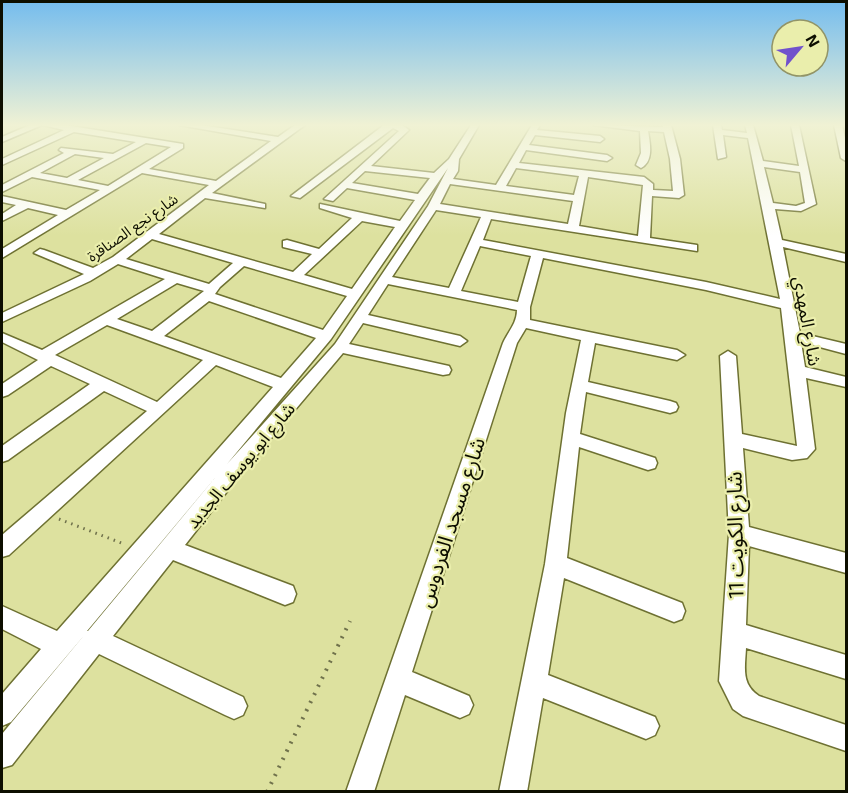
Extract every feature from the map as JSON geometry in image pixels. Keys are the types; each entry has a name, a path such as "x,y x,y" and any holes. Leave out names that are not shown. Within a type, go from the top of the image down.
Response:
{"street":[{"path":"2,189 53,162"},
{"path":"69,181 105,162"},
{"path":"2,254 155,162"},
{"name":"شارع نجع الصناقرة","path":"2,318 117,260 249,162"},
{"path":"296,196 341,162"},
{"path":"369,162 327,203 360,217 404,225"},
{"name":"شارع ابو يوسف الجديد","path":"2,755 170,549 224,467 285,385 360,318 386,280 453,162"},
{"path":"499,189 513,162"},
{"path":"649,193 679,195 675,162"},
{"path":"768,205 798,209 811,204 802,162"},
{"path":"758,163 804,170"},
{"name":"شارع المهدي","path":"732,439 792,453 801,453 806,448 794,336 758,163"},
{"path":"511,165 645,180 649,193 644,239"},
{"path":"363,168 446,173 499,189 579,199"},
{"path":"141,170 218,184"},
{"path":"573,227 584,173"},
{"path":"30,174 110,189"},
{"path":"344,186 488,214 693,248"},
{"path":"204,195 261,206"},
{"path":"2,199 68,214"},
{"name":"شارع ابو يوسف الجديد","path":"2,713 141,551 224,467 333,342 356,294 404,225 428,202"},
{"path":"2,218 27,204"},
{"path":"454,292 488,214"},
{"path":"295,277 360,217"},
{"path":"150,235 356,294"},
{"path":"476,242 706,286 788,305"},
{"path":"775,242 846,258"},
{"path":"287,244 321,253"},
{"path":"40,253 94,273"},
{"name":"شارع مسجد الفردوس","path":"360,792 510,343 522,315 538,254"},
{"path":"117,260 176,278 333,342 443,370"},
{"path":"153,337 210,292 215,284 242,261"},
{"path":"2,391 46,358 105,319 176,278"},
{"path":"386,280 454,292 589,337 677,355"},
{"path":"360,318 460,341"},
{"path":"105,319 285,385"},
{"path":"794,336 846,349"},
{"path":"2,337 159,410"},
{"path":"513,792 556,564 571,438 589,337"},
{"name":"شارع الكويت 11","path":"728,356 739,534 732,681 742,700 752,707 846,738"},
{"path":"2,548 214,359"},
{"path":"799,370 846,382"},
{"path":"2,455 102,384"},
{"path":"579,385 670,406"},
{"path":"571,438 648,463"},
{"path":"739,534 846,563"},
{"path":"170,549 285,594"},
{"path":"556,564 674,611"},
{"path":"2,617 59,645"},
{"path":"734,633 846,666"},
{"path":"95,640 234,706"},
{"path":"398,679 460,705"},
{"path":"534,682 646,726"}],"path":[{"path":"43,512 141,551"},
{"path":"267,792 350,621"}]}
